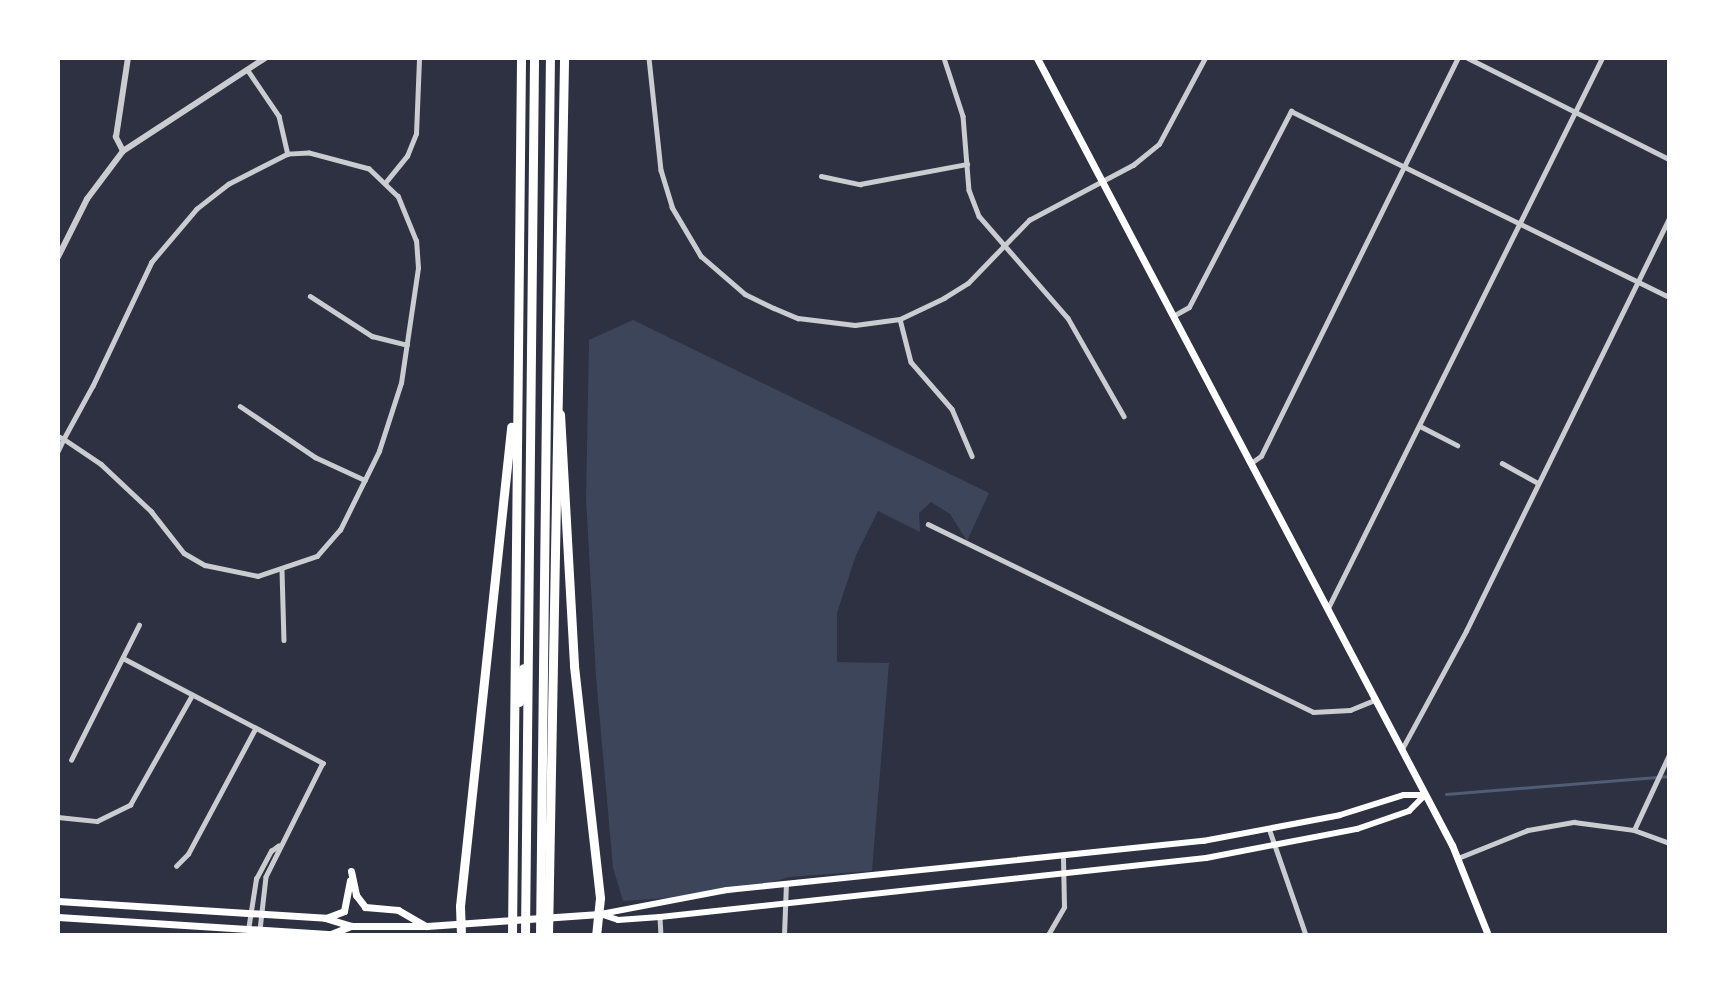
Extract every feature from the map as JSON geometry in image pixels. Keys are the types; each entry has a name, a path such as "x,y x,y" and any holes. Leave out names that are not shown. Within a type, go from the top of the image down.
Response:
{"highway":[{"path":"512,935 521,58"},
{"path":"534,58 527,579 540,935"},
{"path":"525,935 537,893 550,58"},
{"path":"534,935 557,342 564,58"},
{"path":"461,935 459,924 506,499 517,338"},
{"path":"557,342 574,666 600,914 596,935"},
{"path":"514,755 527,579"},
{"path":"537,893 548,935"}],"main road":[{"path":"1037,58 1458,858 1488,935"},
{"path":"58,901 325,918 351,926 427,926 600,914 727,890 1063,859 1270,831 1404,794 1425,795"},
{"path":"600,914 618,920 660,917 788,901 1064,875 1274,848 1409,811 1425,795"},
{"path":"325,918 344,911 351,871 356,895 365,907 398,910 427,926"},
{"path":"58,918 331,934 351,926"},
{"path":"351,926 353,935"}],"street":[{"path":"123,151 116,136 128,58"},
{"path":"58,257 93,190 123,151 265,58"},
{"path":"385,183 407,156 416,134 419,58"},
{"path":"649,58 661,170 672,207 701,256 745,294 798,318 855,325 900,319 968,283 1029,220 1133,165 1159,144 1205,58"},
{"path":"944,58 963,116 969,190 979,216 1068,318 1124,416"},
{"path":"1251,463 1261,456 1458,58"},
{"path":"1468,58 1669,159"},
{"path":"1328,608 1602,58"},
{"path":"247,69 279,116 288,154"},
{"path":"1172,316 1189,307 1291,111 1669,297"},
{"path":"58,436 64,439 131,491 184,553 232,573 258,576 317,556 340,530 390,421 416,299 416,241 406,212 385,183 351,161 328,155 288,154 229,184 173,236 146,273 64,439 58,452"},
{"path":"821,176 860,184 967,164"},
{"path":"1401,750 1538,483 1669,218"},
{"path":"310,296 372,336 407,345"},
{"path":"900,319 911,362 952,410 972,457"},
{"path":"240,406 315,457 365,480"},
{"path":"1420,426 1457,445"},
{"path":"1502,463 1538,483"},
{"path":"928,524 1313,712 1350,710 1376,700"},
{"path":"282,570 285,639"},
{"path":"71,760 139,625"},
{"path":"123,658 323,764 279,845 260,899 260,931"},
{"path":"58,817 97,821 130,805 192,695"},
{"path":"176,866 188,855 255,729"},
{"path":"1634,830 1669,755"},
{"path":"1458,858 1550,825 1574,822 1634,830 1669,843"},
{"path":"1270,831 1306,935"},
{"path":"248,930 260,869 279,845"},
{"path":"1048,935 1064,906 1063,859"},
{"path":"784,935 788,901 786,884"},
{"path":"660,917 661,935"}],"shaded area":[{"path":"633,320 989,493 967,541 950,514 931,502 919,513 920,532 878,511 856,555 837,613 837,662 889,663 872,871 789,877 731,894 623,901 613,868 596,677 586,499 589,340"}],"waterway":[{"path":"1446,794 1669,776"}]}
